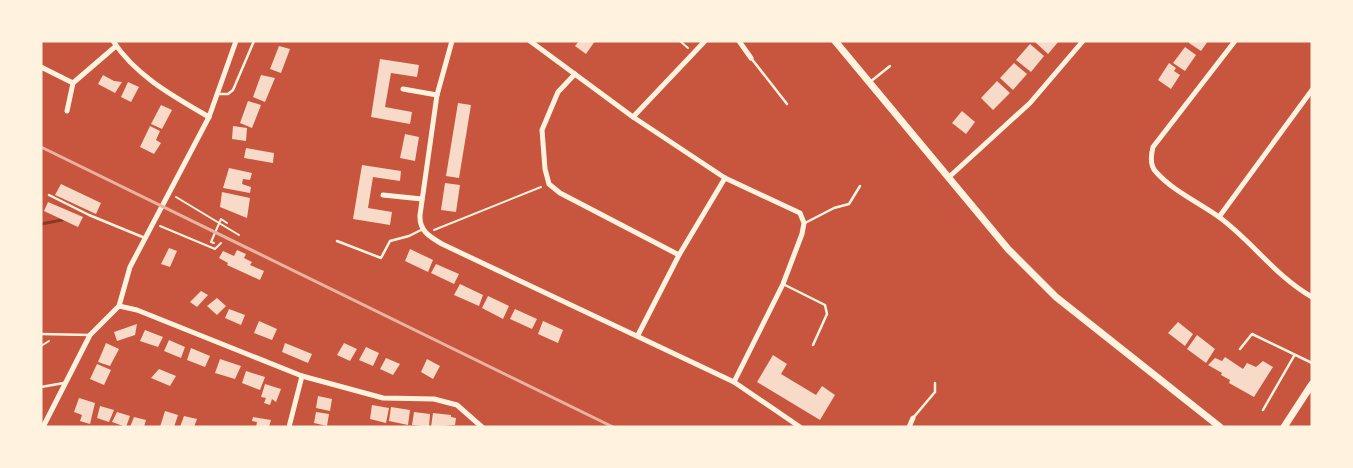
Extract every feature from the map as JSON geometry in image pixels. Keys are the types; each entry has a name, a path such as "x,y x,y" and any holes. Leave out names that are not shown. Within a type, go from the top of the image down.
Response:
{"street":[{"path":"43,427 90,335 119,306 130,268 208,116 236,41"},
{"path":"452,41 437,95 419,222 424,232 442,244 734,382 800,427"},
{"path":"530,41 633,117 725,178 796,209 800,213 804,223 802,234 784,284 734,382"},
{"path":"633,117 705,41"},
{"path":"739,41 751,58"},
{"path":"835,41 1008,249 1056,298 1220,427"},
{"path":"948,178 1030,103 1083,41"},
{"path":"1235,41 1153,147 1151,156 1155,171 1185,196 1219,217 1288,281 1312,297"},
{"path":"67,112 73,83 114,44 124,58 141,74 208,116"},
{"path":"41,68 73,83"},
{"path":"575,74 558,92 542,130 545,169 549,184 560,193 678,254"},
{"path":"402,89 437,95"},
{"path":"1219,217 1312,90"},
{"path":"638,335 678,254 725,178"},
{"path":"383,195 422,199"},
{"path":"119,306 137,310 302,376 383,398 434,399 458,406 482,427"},
{"path":"290,427 302,376"},
{"path":"1284,427 1312,384"},
{"path":"909,427 913,418"}],"lane":[{"path":"215,94 228,94 233,90 254,41"},
{"path":"751,58 787,104"},
{"path":"869,82 890,66"},
{"path":"804,223 834,208 849,204 860,186"},
{"path":"49,195 89,215 146,239"},
{"path":"337,242 380,258 390,241 424,232"},
{"path":"784,284 825,305 827,314 813,345"},
{"path":"41,334 90,335"},
{"path":"1240,349 1252,334 1294,356 1312,363"},
{"path":"1263,410 1294,356"},
{"path":"41,387 64,383"},
{"path":"913,418 935,392 934,383"}],"path":[{"path":"424,232 549,184"},
{"path":"168,191 239,235"},
{"path":"212,243 221,219 227,223"},
{"path":"153,223 215,249 221,242"}],"building":[{"path":"579,41 595,41 586,54 575,46"},
{"path":"1034,41 1059,41 1048,54"},
{"path":"1190,41 1208,41 1201,51 1189,43"},
{"path":"1030,44 1044,56 1031,72 1016,60"},
{"path":"279,46 290,49 281,73 270,69"},
{"path":"1185,47 1196,55 1185,71 1173,63"},
{"path":"380,59 419,65 417,77 391,73 385,107 412,112 410,124 371,117"},
{"path":"1014,63 1027,74 1013,90 1000,78"},
{"path":"1169,63 1176,68 1174,71 1180,75 1171,89 1158,80"},
{"path":"103,75 114,81 122,82 115,93 98,84"},
{"path":"261,75 275,78 265,102 253,97"},
{"path":"997,81 1010,93 993,110 981,98"},
{"path":"128,82 139,87 131,102 121,97"},
{"path":"248,101 261,105 252,128 240,123"},
{"path":"458,103 471,105 459,178 446,176"},
{"path":"161,105 172,110 162,129 151,124"},
{"path":"962,111 975,122 966,134 952,123"},
{"path":"150,126 160,131 156,140 161,143 154,154 140,147"},
{"path":"233,126 247,128 246,141 232,139"},
{"path":"405,134 419,137 415,161 400,158"},
{"path":"246,148 274,153 273,163 244,158"},
{"path":"362,165 401,171 400,181 373,177 368,208 392,212 390,225 353,219"},
{"path":"229,168 252,173 250,180 243,179 242,184 251,187 250,193 223,188"},
{"path":"445,183 460,185 456,212 441,210"},
{"path":"61,184 101,203 96,214 55,195"},
{"path":"222,192 250,198 247,218 220,207"},
{"path":"48,202 83,217 78,227 44,211"},
{"path":"169,248 177,251 170,267 161,264"},
{"path":"410,249 433,260 428,272 405,261"},
{"path":"237,250 246,254 244,258 252,262 250,265 264,271 260,280 227,265 228,263 219,258 223,251 234,256"},
{"path":"436,264 459,274 454,284 431,273"},
{"path":"460,284 483,295 479,306 454,295"},
{"path":"201,291 208,295 197,307 190,302"},
{"path":"488,296 509,306 503,319 482,308"},
{"path":"217,298 226,306 217,315 207,306"},
{"path":"229,309 245,315 241,325 225,318"},
{"path":"515,309 537,319 532,329 510,319"},
{"path":"259,321 277,329 272,340 254,333"},
{"path":"543,321 563,330 558,343 538,334"},
{"path":"1178,322 1193,334 1185,346 1168,333"},
{"path":"137,324 135,335 117,341 114,332"},
{"path":"145,330 163,337 158,347 140,341"},
{"path":"1197,335 1215,349 1206,363 1187,349"},
{"path":"169,340 185,347 181,358 164,351"},
{"path":"106,343 119,349 110,366 98,362"},
{"path":"285,343 312,354 308,363 282,352"},
{"path":"344,343 357,349 350,361 337,355"},
{"path":"366,347 379,353 373,366 359,360"},
{"path":"191,348 210,356 205,367 187,360"},
{"path":"773,355 787,364 781,374 816,395 822,386 835,395 820,420 757,382"},
{"path":"1225,357 1243,369 1247,363 1256,367 1263,361 1273,367 1254,397 1229,383 1230,380 1221,375 1222,373 1208,365 1215,358 1222,361"},
{"path":"386,358 400,364 393,375 380,369"},
{"path":"220,359 241,366 235,379 215,373"},
{"path":"427,359 440,366 433,379 421,372"},
{"path":"97,364 111,370 104,385 90,379"},
{"path":"159,369 176,376 170,386 151,378"},
{"path":"246,371 265,377 260,390 242,383"},
{"path":"265,384 281,389 276,402 272,399 270,405 264,403 266,398 261,397"},
{"path":"318,396 332,399 330,411 316,408"},
{"path":"79,398 95,403 90,424 80,421 82,415 74,412"},
{"path":"372,405 389,408 386,423 370,419"},
{"path":"100,406 114,410 109,422 97,418"},
{"path":"391,407 410,410 408,425 389,421"},
{"path":"165,411 178,415 174,427 160,427"},
{"path":"117,412 130,416 126,427 112,422"},
{"path":"316,412 329,414 327,426 314,423"},
{"path":"414,412 430,414 429,427 412,425"},
{"path":"433,413 451,415 451,417 456,418 455,425 431,427"},
{"path":"184,416 197,419 194,427 180,427"},
{"path":"134,417 146,420 144,427 130,427"},
{"path":"253,417 271,420 269,427 256,427 257,422 252,421"}],"waterway":[{"path":"41,224 62,220"}],"railway":[{"path":"41,147 613,427"}]}
